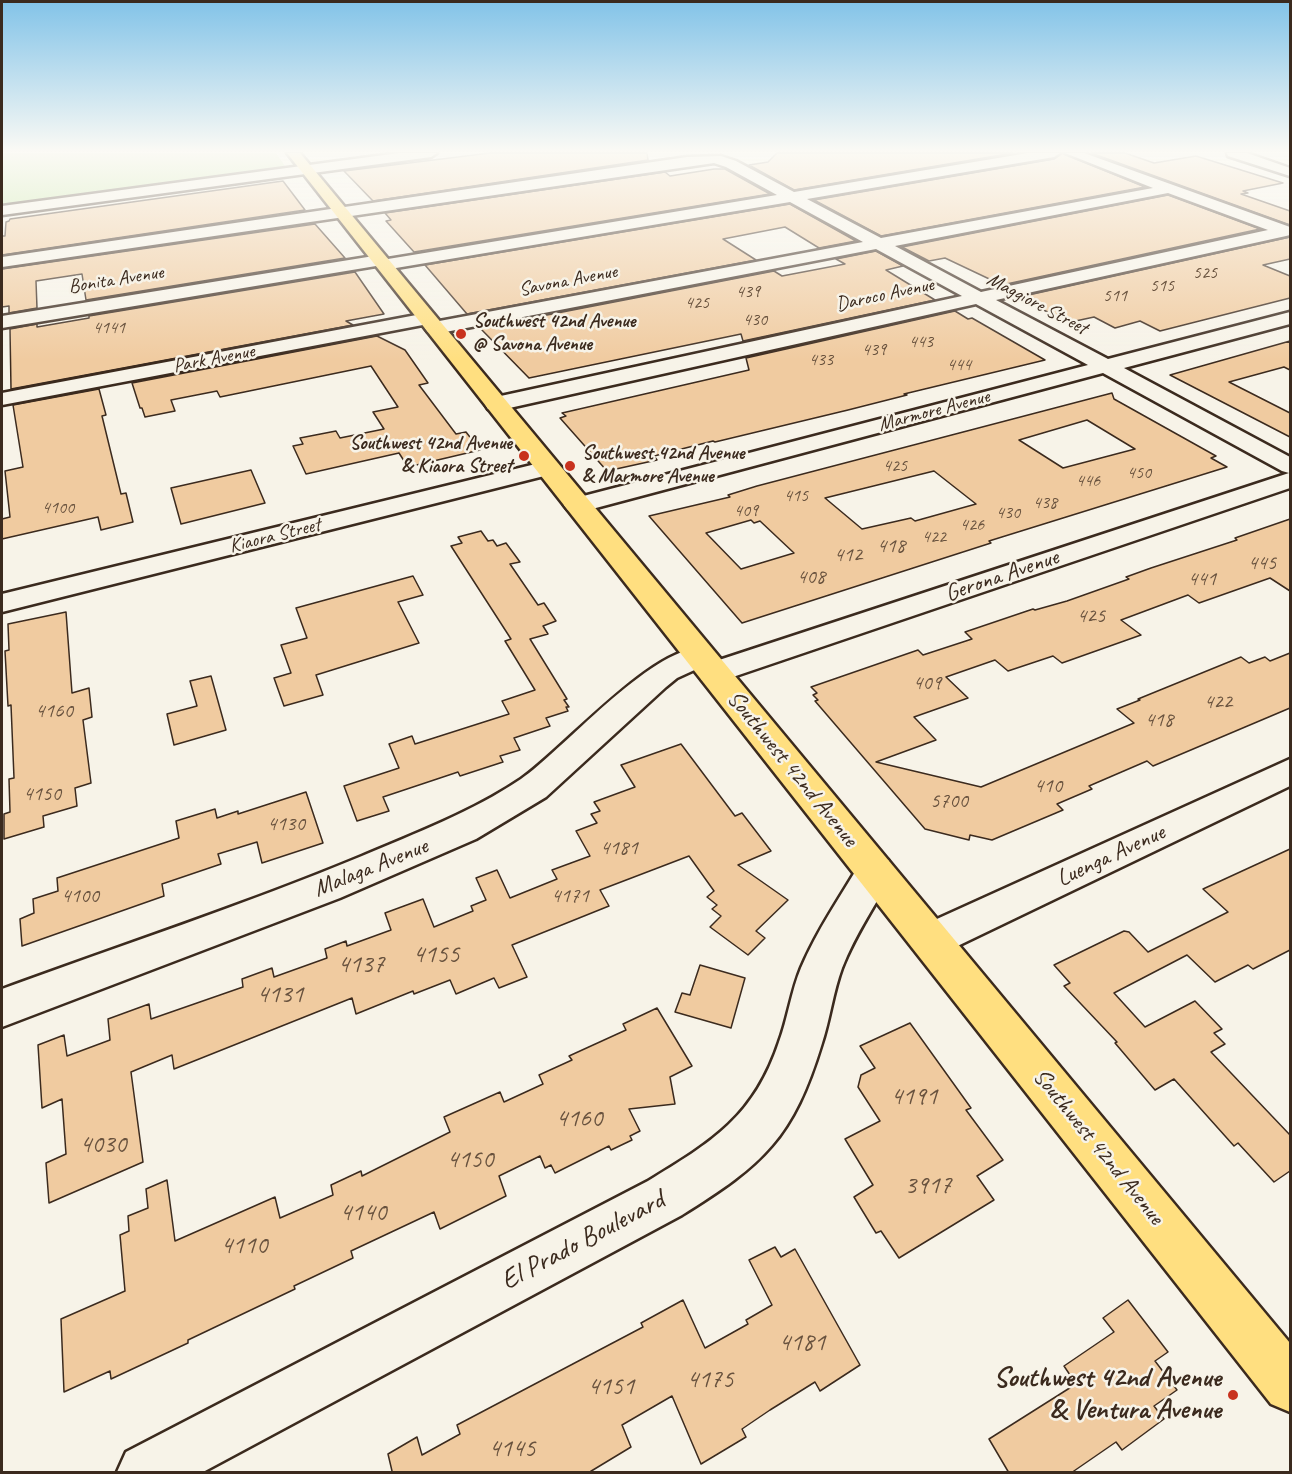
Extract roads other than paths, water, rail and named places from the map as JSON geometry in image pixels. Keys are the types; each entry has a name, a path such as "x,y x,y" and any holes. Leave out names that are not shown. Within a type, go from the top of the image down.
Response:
{"main road":[{"name":"Southwest 42nd Avenue","path":"349,222 1290,1385"}],"street":[{"path":"2,262 275,222"},
{"name":"Bonita Avenue","path":"2,321 636,222"},
{"name":"Maggiore Street","path":"839,222 1290,466"},
{"name":"Savona Avenue","path":"431,323 992,222"},
{"path":"1259,222 1287,232"},
{"name":"Daroco Avenue","path":"496,404 1287,232"},
{"name":"Marmore Avenue","path":"577,505 1290,318"},
{"name":"Park Avenue","path":"2,399 431,323"},
{"name":"Kiaora Street","path":"2,603 548,468"},
{"name":"Gerona Avenue","path":"706,664 1290,480"},
{"name":"Malaga Avenue","path":"2,1008 327,887 463,829 534,788 666,671 706,664"},
{"name":"Luenga Avenue","path":"931,940 1290,772"},
{"name":"El Prado Boulevard","path":"146,1473 665,1198 737,1152 759,1130 780,1097 799,1050 813,991 822,967 875,871"}],"place":[{"name":"Southwest 42nd Avenue @ Savona Avenue","path":"461,334"},
{"name":"Southwest 42nd Avenue & Kiaora Street","path":"524,456"},
{"name":"Southwest 42nd Avenue & Marmore Avenue","path":"570,466"},
{"name":"Southwest 42nd Avenue & Ventura Avenue","path":"1233,1395"}]}
